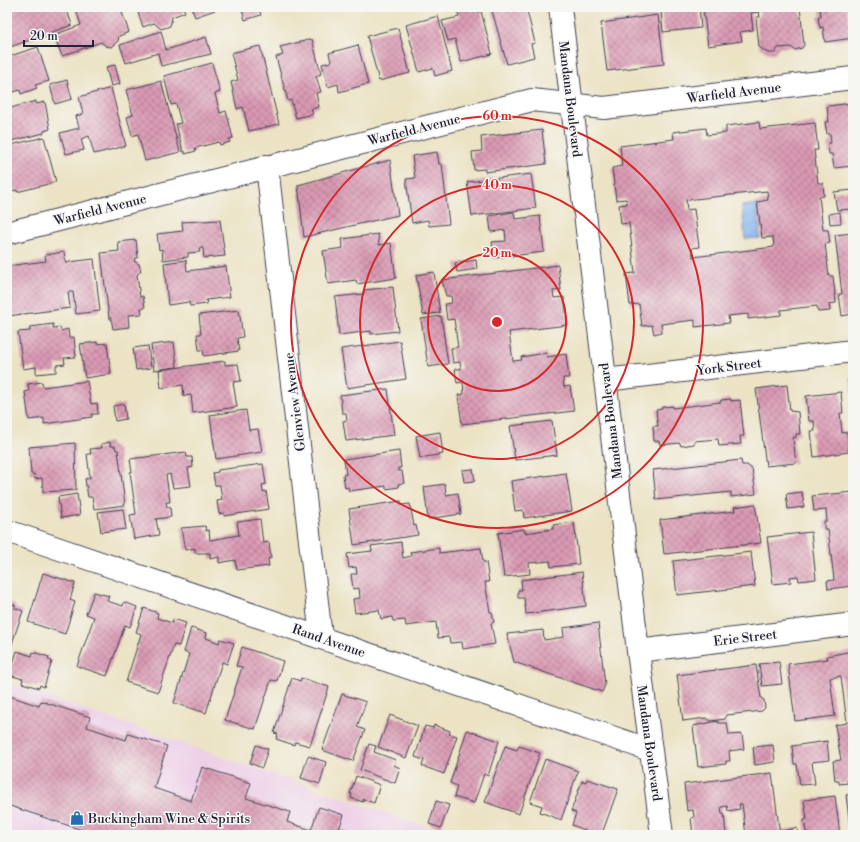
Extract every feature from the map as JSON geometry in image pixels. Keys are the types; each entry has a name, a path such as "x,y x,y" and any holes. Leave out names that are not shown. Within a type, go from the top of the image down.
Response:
{"street":[{"name":"Mandana Boulevard","path":"560,7 650,750 662,835"},
{"name":"Warfield Avenue","path":"7,233 532,100 604,108 853,78"},
{"name":"Glenview Avenue","path":"267,166 321,637"},
{"name":"York Street","path":"605,380 853,351"},
{"name":"Rand Avenue","path":"7,531 650,750"},
{"name":"Erie Street","path":"638,651 853,624"}],"shaded area":[{"path":"7,683 427,827 459,835 7,835"}],"water":[{"path":"757,204 760,238 745,239 742,206"}],"building":[{"path":"7,7 66,7 72,25 7,48"},
{"path":"75,7 120,7 129,32 119,36 118,41 111,47 106,46 101,42 62,56 54,35 81,25"},
{"path":"136,7 183,7 185,12 172,17 170,26 161,29 154,23 143,27"},
{"path":"191,7 214,7 215,10 195,17"},
{"path":"241,7 258,7 261,15 245,20"},
{"path":"463,7 477,7 478,12 481,11 492,54 461,62 455,39 448,41 442,21 459,17 457,9"},
{"path":"491,7 526,7 535,43 531,44 534,57 507,64"},
{"path":"625,7 635,7 636,10 628,11"},
{"path":"699,7 701,28 663,32 661,11"},
{"path":"703,7 800,7 804,45 802,48 795,50 791,47 778,48 775,53 768,53 759,47 756,17 760,17 759,12 751,13 753,30 740,32 742,41 708,46"},
{"path":"820,7 847,7 850,28 853,27 853,38 825,42 823,27 820,28 818,17 821,16"},
{"path":"658,15 664,64 607,71 601,23"},
{"path":"438,16 452,71 435,76 433,68 419,72 406,25"},
{"path":"398,28 410,73 379,81 367,36"},
{"path":"161,31 166,50 206,37 211,54 161,66 158,53 126,63 120,45"},
{"path":"312,39 321,74 316,76 321,92 316,93 319,107 311,109 313,114 296,118 291,100 288,101 276,57 283,55 280,47"},
{"path":"358,45 368,84 339,92 338,84 328,87 322,64 331,62 329,53"},
{"path":"260,46 279,124 249,131 243,107 237,109 231,82 238,80 231,53"},
{"path":"38,47 49,81 35,85 37,88 21,94 20,90 7,94 7,57"},
{"path":"212,63 220,92 215,94 220,113 226,111 233,138 229,139 230,142 220,145 219,142 195,148 196,151 185,154 185,151 183,152 176,124 181,123 176,104 171,105 164,76"},
{"path":"115,65 120,84 111,86 106,67"},
{"path":"67,80 72,99 55,104 50,85"},
{"path":"161,81 180,152 145,161 138,134 132,136 127,117 133,115 126,90"},
{"path":"111,88 126,146 94,154 89,136 81,139 84,150 66,154 60,133 79,128 76,116 83,114 79,97"},
{"path":"36,101 36,104 45,102 50,129 44,131 44,133 7,142 7,109"},
{"path":"853,103 853,166 834,168 832,154 829,154 828,143 831,143 830,134 827,134 825,122 829,122 827,106"},
{"path":"759,122 760,129 815,123 818,150 814,150 818,183 823,183 824,196 819,196 823,230 828,230 830,243 825,244 829,276 833,276 836,303 829,304 830,311 818,312 817,306 781,310 781,315 748,319 748,314 728,316 729,323 695,327 695,320 661,324 662,332 654,334 652,325 642,326 639,304 630,305 626,274 635,273 629,223 621,224 619,205 627,204 626,199 616,200 612,168 622,166 620,146 674,139 673,132 706,128 707,135 726,133 726,126","holes":["767,191 768,200 757,202 762,238 773,237 774,247 693,257 692,248 699,247 694,209 687,210 686,200"]},
{"path":"542,130 546,164 485,172 485,169 474,170 472,152 482,151 481,137"},
{"path":"44,137 56,182 17,192 17,190 7,192 7,146"},
{"path":"437,152 439,164 442,164 449,224 429,226 428,220 412,223 406,179 415,178 412,156"},
{"path":"390,160 398,215 304,237 298,185"},
{"path":"531,174 536,208 472,216 467,182"},
{"path":"853,190 853,209 837,210 834,192"},
{"path":"514,212 515,219 540,216 544,252 494,258 492,242 506,241 505,230 491,232 489,216"},
{"path":"840,212 841,223 830,224 829,214"},
{"path":"220,220 225,256 204,258 203,248 199,248 200,252 188,253 188,257 163,260 162,249 159,250 157,234 183,231 182,222"},
{"path":"853,233 853,314 842,316 839,294 842,294 835,235"},
{"path":"378,234 379,245 391,243 396,278 357,284 356,280 328,284 323,251 343,248 342,239"},
{"path":"136,240 138,258 135,258 134,261 139,264 141,271 137,275 140,297 143,296 145,308 141,308 142,314 128,315 129,327 113,329 111,318 109,318 101,253 119,251 118,242"},
{"path":"64,252 66,264 69,262 94,259 100,311 76,314 73,292 68,292 70,308 8,316 7,266 46,261 45,255"},
{"path":"186,260 187,271 226,266 230,297 206,300 207,304 190,306 189,302 168,305 164,263"},
{"path":"476,260 477,269 457,272 455,263"},
{"path":"558,265 561,290 553,291 554,298 564,297 568,325 509,332 513,361 522,360 521,357 546,353 547,357 566,354 569,378 563,378 564,387 570,386 574,411 462,424 458,395 464,394 463,382 457,383 455,369 461,369 460,362 453,363 451,348 458,347 454,319 447,320 445,304 452,303 451,296 446,296 442,280"},
{"path":"434,272 440,313 423,315 416,275"},
{"path":"393,287 398,331 371,334 371,331 339,335 335,297 364,294 364,290"},
{"path":"239,310 243,337 237,338 239,351 204,356 203,350 199,350 197,334 201,334 199,315"},
{"path":"441,316 448,364 428,367 421,319"},
{"path":"53,324 53,328 60,327 61,331 68,329 69,338 74,337 76,357 64,358 65,364 56,365 56,372 36,374 36,367 23,369 18,332 30,331 30,327"},
{"path":"400,341 406,379 347,388 341,349"},
{"path":"97,342 97,344 107,343 111,374 85,378 80,344"},
{"path":"174,342 177,367 154,370 151,345"},
{"path":"148,346 151,368 136,370 133,348"},
{"path":"225,361 225,365 238,364 241,381 233,382 237,407 193,413 191,395 184,396 183,385 161,388 159,370"},
{"path":"850,378 853,378 853,394 852,394"},
{"path":"87,381 91,404 97,403 98,414 92,414 92,417 44,424 44,418 29,420 25,392 29,391 28,384 42,382 43,387"},
{"path":"787,385 790,411 798,412 800,434 796,434 796,437 793,438 796,463 766,466 756,389"},
{"path":"388,389 394,435 346,441 343,421 347,420 346,413 342,413 340,395"},
{"path":"841,392 843,413 840,413 842,433 847,432 849,452 814,457 811,431 815,431 814,421 809,421 806,396"},
{"path":"731,399 731,401 740,400 744,436 740,436 741,444 719,446 718,439 694,441 694,444 681,446 680,443 660,445 659,441 654,441 653,426 658,426 656,410 662,409 662,407 673,406 673,408 721,402 721,400"},
{"path":"124,404 126,419 115,421 113,406"},
{"path":"246,410 249,430 258,429 262,452 216,459 210,415"},
{"path":"552,421 557,455 515,460 510,426"},
{"path":"440,432 443,454 420,458 416,436"},
{"path":"110,442 111,446 115,446 116,450 118,450 125,505 94,509 92,497 88,497 85,479 90,478 87,454 91,454 90,449 102,448 101,444"},
{"path":"75,443 76,490 43,492 42,478 35,479 34,474 31,474 29,447"},
{"path":"399,451 401,468 398,468 398,471 402,471 404,483 398,484 399,487 386,489 386,486 349,491 348,487 345,488 343,475 346,474 344,459"},
{"path":"186,452 187,457 192,457 193,467 188,468 191,486 173,488 170,474 166,475 170,502 166,502 167,507 170,507 171,517 156,519 159,535 134,539 130,515 136,514 130,472 132,472 130,459"},
{"path":"741,460 742,465 747,465 752,469 756,494 731,497 731,492 656,500 653,470"},
{"path":"263,464 266,484 262,485 263,492 266,491 269,509 224,516 224,513 219,514 217,501 222,500 220,485 215,485 213,473 218,472 218,470"},
{"path":"473,469 475,481 464,482 462,470"},
{"path":"566,473 572,511 524,518 523,510 515,511 511,481"},
{"path":"445,484 446,495 458,493 461,514 428,519 424,487"},
{"path":"802,492 804,507 788,509 786,494"},
{"path":"853,492 853,586 828,589 827,581 834,580 828,529 824,529 824,521 827,521 826,510 814,511 812,496"},
{"path":"77,494 80,515 61,518 58,497"},
{"path":"401,501 401,505 410,504 414,526 416,525 418,535 354,545 349,509"},
{"path":"755,504 761,543 664,554 660,520 735,511 734,507"},
{"path":"123,509 126,529 101,532 98,512"},
{"path":"260,519 263,543 269,542 271,558 268,559 269,566 237,570 235,560 219,563 219,557 210,559 210,553 195,553 195,548 185,550 181,528 205,526 206,531 209,530 210,540 239,535 237,522"},
{"path":"574,522 579,564 551,567 550,561 529,563 530,574 504,577 498,533 524,529 525,533 553,529 553,525"},
{"path":"811,532 816,579 799,581 798,576 790,577 791,582 773,584 767,537"},
{"path":"401,542 403,558 411,556 410,552 439,548 439,553 481,548 483,562 486,562 489,582 485,582 490,612 492,612 494,622 491,623 495,644 463,649 462,642 450,643 449,637 438,638 436,622 406,626 405,620 393,621 392,617 381,619 379,610 355,613 353,599 360,598 359,588 353,589 351,574 357,574 356,567 349,568 347,554 372,551 371,546"},
{"path":"751,552 755,586 677,595 673,561"},
{"path":"582,572 586,606 526,614 524,598 518,598 518,590 522,590 521,580"},
{"path":"43,573 75,583 70,600 75,602 65,634 28,622"},
{"path":"94,592 109,596 107,601 123,606 124,602 137,607 130,627 125,625 107,676 77,666 94,617 86,614"},
{"path":"7,602 15,605 15,608 23,611 7,658"},
{"path":"144,608 158,613 157,618 172,623 173,619 186,623 179,646 174,645 158,692 126,682 141,634 136,632"},
{"path":"598,623 605,685 602,692 514,662 507,634 543,630 544,640 564,637 563,628"},
{"path":"191,628 207,633 206,638 219,643 220,639 234,643 227,664 222,662 206,713 174,703 189,654 184,652"},
{"path":"242,647 283,661 277,681 271,680 255,729 225,720 242,667 236,666"},
{"path":"17,651 32,656 33,652 49,657 48,660 52,661 44,687 40,685 39,688 22,683 23,679 9,675"},
{"path":"852,651 853,779 847,780 848,783 839,784 839,781 835,781 833,761 841,760 835,725 847,723 841,676 830,678 835,716 795,721 788,664 828,659 827,656"},
{"path":"779,662 782,684 762,686 759,664"},
{"path":"756,665 761,698 764,700 765,708 762,711 727,715 725,719 711,721 706,718 683,721 677,675"},
{"path":"292,678 300,681 301,678 329,687 310,746 295,742 294,745 276,739 278,734 274,733"},
{"path":"342,694 366,702 357,727 365,730 353,761 322,750"},
{"path":"7,695 39,706 41,701 90,717 87,727 126,740 128,734 167,746 154,788 191,801 202,767 251,783 246,798 290,812 287,822 311,830 319,807 344,815 339,829 356,835 97,835 7,805"},
{"path":"390,715 418,726 406,758 378,747"},
{"path":"718,721 718,723 727,723 729,735 742,734 744,749 729,751 730,761 726,761 726,764 698,767 693,726"},
{"path":"434,725 450,731 449,734 457,736 444,774 422,766 424,760 415,757 425,726 433,728"},
{"path":"467,730 499,741 488,776 484,774 474,803 454,797 457,786 450,783"},
{"path":"827,741 829,760 812,762 815,784 800,785 797,764 794,764 792,746"},
{"path":"369,744 376,746 374,752 396,760 394,765 400,768 395,783 360,770"},
{"path":"256,745 268,749 262,768 250,763"},
{"path":"773,745 775,762 755,765 753,747"},
{"path":"505,746 517,750 519,746 540,753 519,814 485,802"},
{"path":"308,756 326,762 320,784 301,778"},
{"path":"545,759 578,771 561,820 540,812 542,806 530,802"},
{"path":"772,773 780,835 746,835 742,804 739,804 740,809 728,811 727,806 721,807 722,814 724,814 726,835 693,835 691,818 694,817 693,810 687,811 684,784"},
{"path":"356,776 380,785 374,803 363,799 363,802 351,798 352,794 350,794"},
{"path":"587,779 618,789 603,831 613,835 585,835 587,831 572,825 576,813 571,811 582,781 586,782"},
{"path":"853,794 853,835 851,835 846,795"},
{"path":"835,796 840,835 809,835 808,832 806,832 804,820 807,819 804,800"},
{"path":"436,801 449,805 441,828 429,824"},
{"path":"797,828 798,835 782,835 781,831"}],"place":[{"name":"Buckingham Wine & Spirits","path":"77,818"}]}
